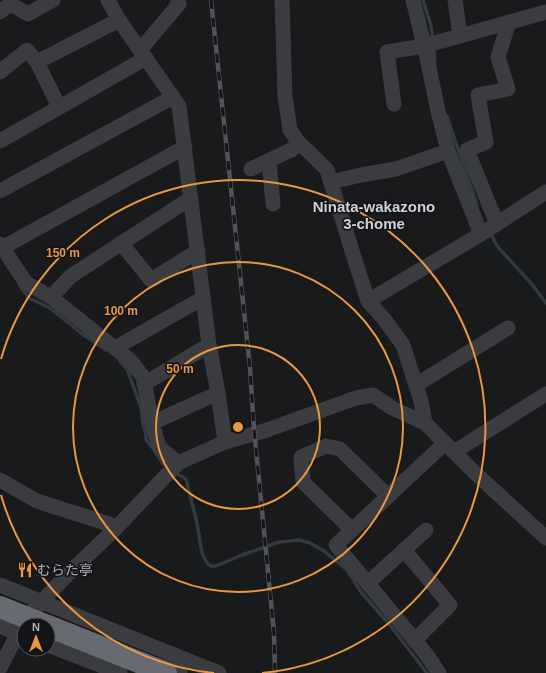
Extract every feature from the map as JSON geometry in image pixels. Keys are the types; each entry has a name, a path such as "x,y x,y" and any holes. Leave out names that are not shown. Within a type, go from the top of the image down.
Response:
{"highway":[{"path":"0,606 16,619"},
{"path":"0,621 16,625"},
{"path":"56,629 166,673"},
{"path":"56,643 132,673"}],"street":[{"path":"6,5 28,14 53,0"},
{"path":"108,0 119,20 179,106 209,345 225,442"},
{"path":"0,141 59,107 143,54 178,4 178,0"},
{"path":"282,0 285,96 290,130 299,143 327,170 368,301 384,319 403,345 421,401 425,424"},
{"path":"413,0 448,151 481,234"},
{"path":"455,0 460,36"},
{"path":"394,104 387,52 424,46 546,12"},
{"path":"37,62 119,20"},
{"path":"497,224 467,150 486,142 478,95 508,89 498,57 509,22"},
{"path":"0,72 27,50 37,62 59,107"},
{"path":"0,190 173,97"},
{"path":"251,169 291,150 299,143"},
{"path":"178,462 159,447 152,423 143,377 131,361 51,297 26,283 1,247 185,147"},
{"path":"331,182 396,168 448,151"},
{"path":"269,161 273,204"},
{"path":"368,301 481,234 546,192"},
{"path":"51,297 70,276 191,198"},
{"path":"121,243 151,280 198,251"},
{"path":"116,348 204,298"},
{"path":"416,385 508,328"},
{"path":"144,384 209,345"},
{"path":"152,423 218,393"},
{"path":"439,673 415,640 336,545 388,496 449,448 546,394"},
{"path":"34,617 42,602 67,575 114,530 178,462 225,442 264,431 356,398 372,395 392,408 425,424 546,538"},
{"path":"352,530 303,482 301,457 326,446 340,449 388,496"},
{"path":"0,480 37,501 109,524 114,530"},
{"path":"368,583 426,530"},
{"path":"404,550 450,605 415,640"},
{"path":"0,586 219,673"},
{"path":"0,626 16,627"},
{"path":"56,636 180,673"},
{"path":"0,668 16,645"},
{"path":"56,648 120,673"}],"waterway":[{"path":"423,0 431,26 433,39"},
{"path":"434,48 435,63"},
{"path":"447,116 477,205"},
{"path":"490,232 497,246 530,282 546,303"},
{"path":"20,286 29,298 50,308 81,333 106,350"},
{"path":"120,361 127,369 141,408 146,440 163,464 168,467"},
{"path":"174,472 186,479 197,523 202,553 207,563 211,566 216,566 279,542 299,540 310,543 324,551 347,570 361,592 389,624 427,673"}],"railway":[{"path":"211,0 250,368 254,429 274,633 275,673"}],"place":[{"name":"むらた亭","path":"25,570"}],"district":[{"name":"Ninata-wakazono 3-chome","path":"374,216"}]}
